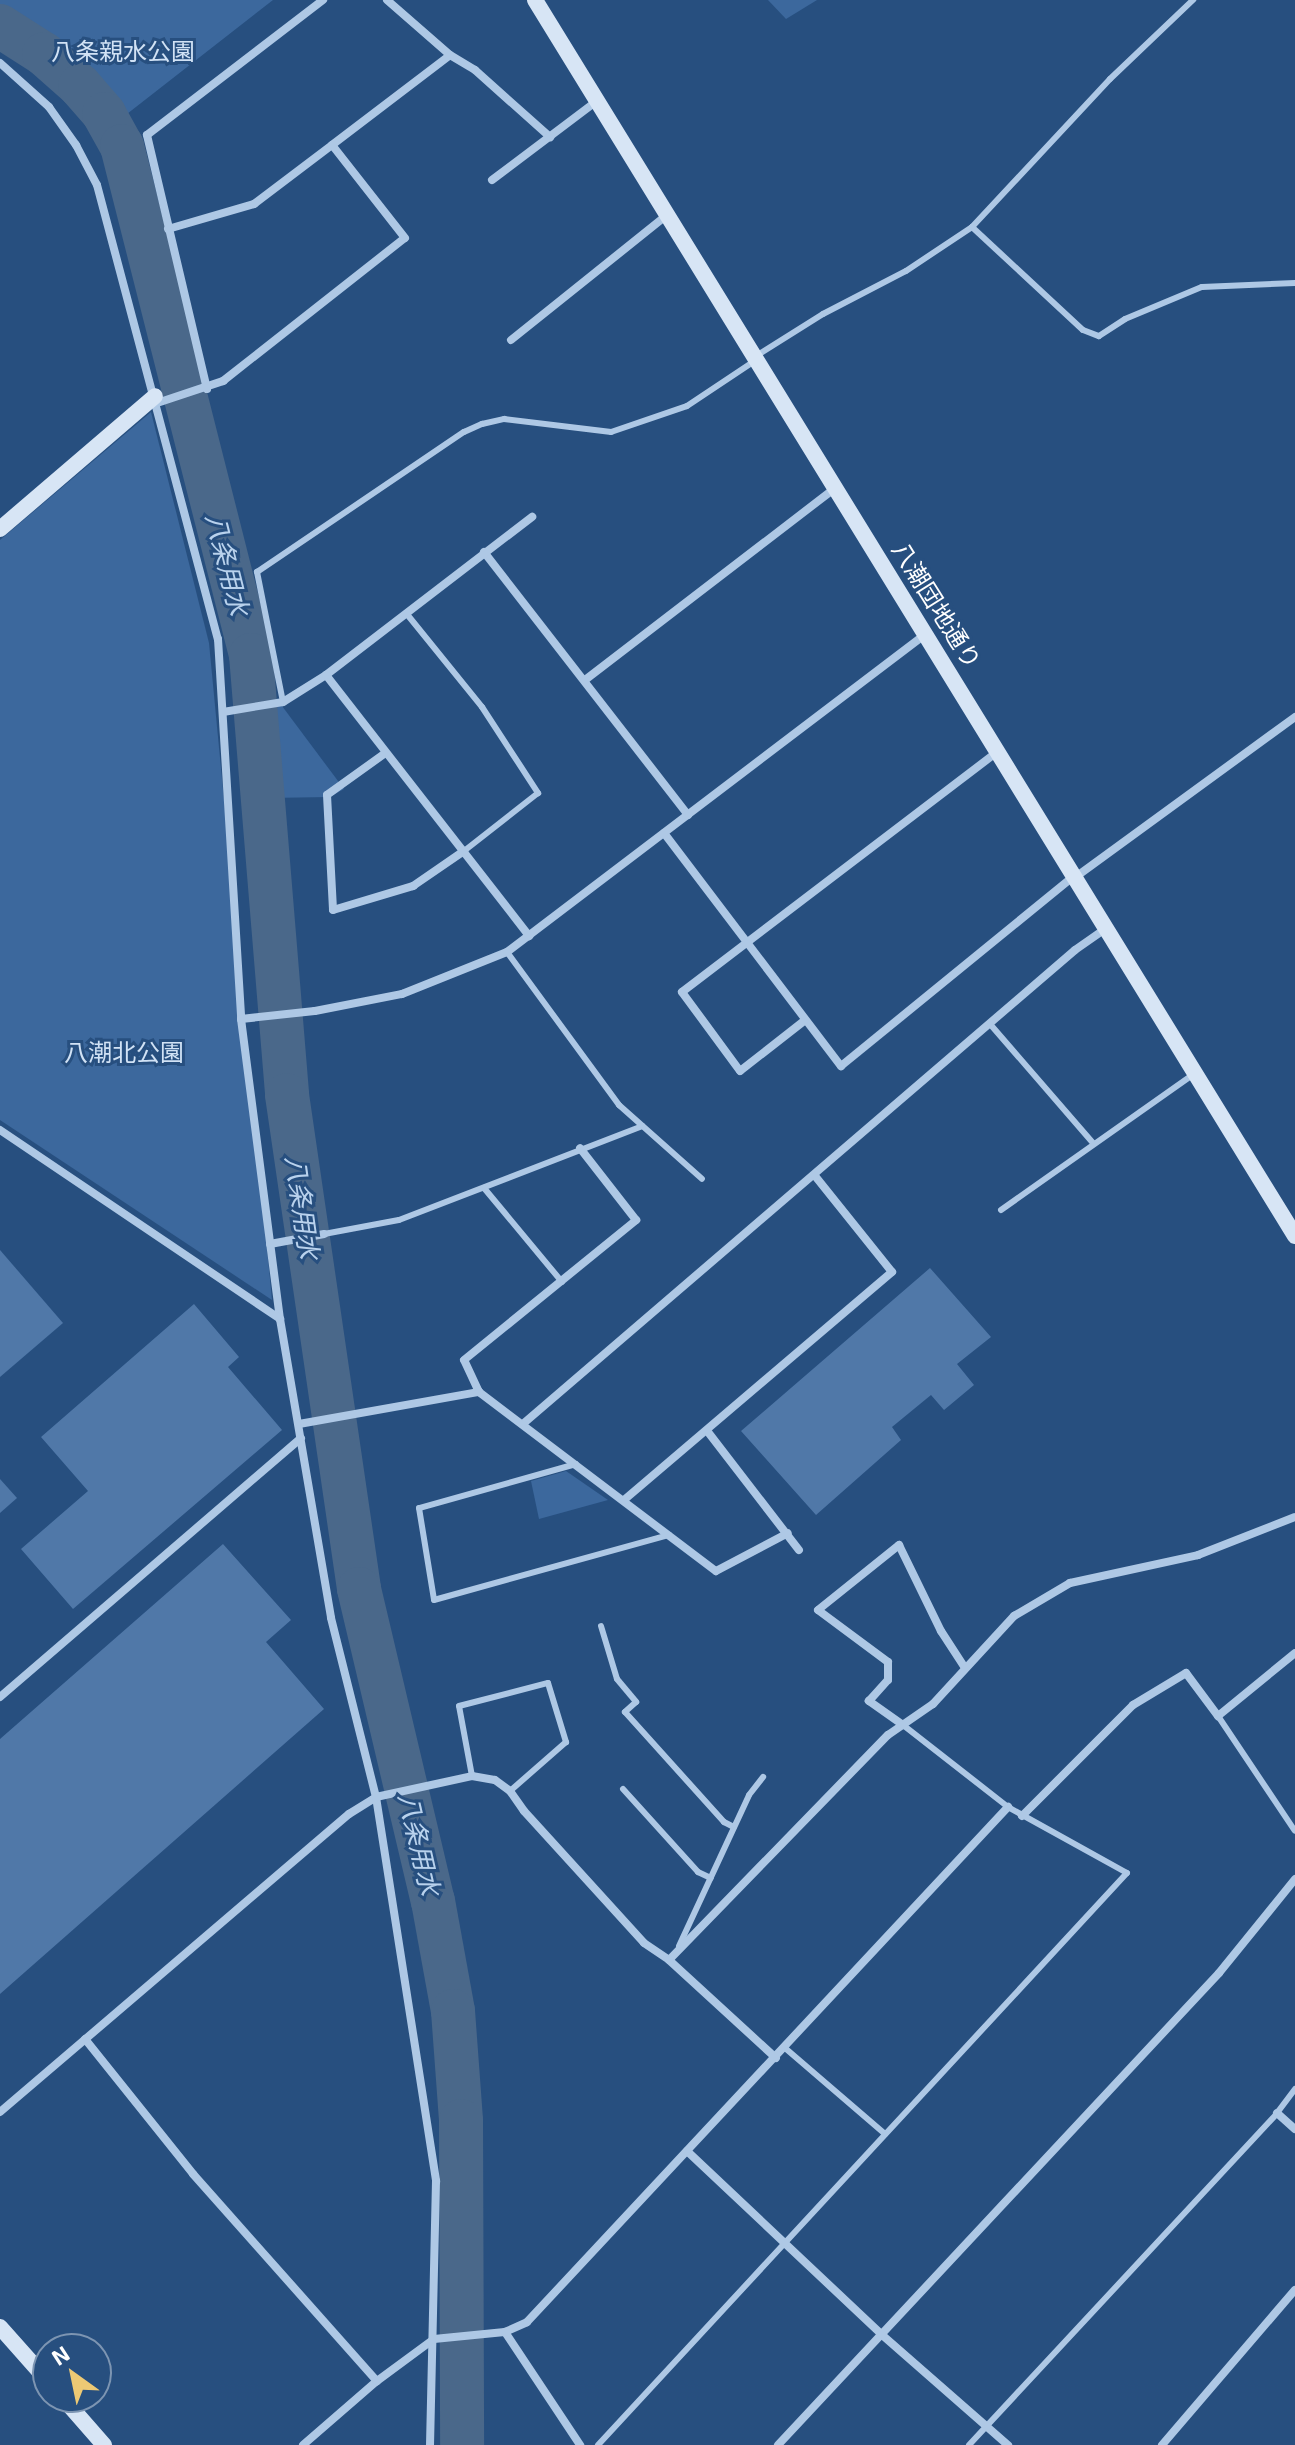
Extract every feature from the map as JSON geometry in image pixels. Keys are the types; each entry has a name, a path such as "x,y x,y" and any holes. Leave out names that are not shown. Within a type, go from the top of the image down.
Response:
{"street":[{"path":"207,389 147,135 323,0"},
{"path":"387,0 450,55 475,70 550,137"},
{"name":"八潮団地通り","path":"535,0 1295,1236"},
{"path":"168,229 254,204 450,55"},
{"path":"0,63 49,107 76,145 97,185 218,639 241,1019 280,1319 331,1618 376,1797 436,2181 430,2445"},
{"path":"492,180 597,101"},
{"path":"0,529 156,400 197,392 223,381 405,238 332,145"},
{"path":"511,340 667,215"},
{"path":"585,680 836,487"},
{"path":"223,712 283,702 326,675 532,517"},
{"path":"484,552 688,815"},
{"path":"241,1019 315,1011 402,994 507,952 927,633"},
{"path":"326,675 384,754 529,936"},
{"path":"664,833 841,1066 1076,876 1295,717"},
{"path":"804,1021 740,1071 682,992 999,751"},
{"path":"384,754 327,795 333,910 413,886 464,851"},
{"path":"524,1423 1075,950 1107,928"},
{"path":"0,1130 280,1319"},
{"path":"580,1148 636,1220 464,1360 479,1392 716,1571 788,1533"},
{"path":"624,1500 708,1432 892,1272 815,1176"},
{"path":"270,1244 324,1234"},
{"path":"299,1424 479,1392"},
{"path":"708,1432 799,1550"},
{"path":"0,1697 301,1438"},
{"path":"672,1958 888,1735 933,1704 1014,1616 1070,1583 1198,1555 1295,1517"},
{"path":"903,1725 869,1701 888,1680 888,1662 818,1610 899,1545 941,1631 965,1668"},
{"path":"1022,1816 1133,1705 1186,1673 1218,1716 1295,1653"},
{"path":"0,2112 349,1814 376,1797 472,1776 495,1780 510,1791 524,1811 644,1943 672,1958 776,2058"},
{"path":"303,2445 377,2381 434,2339 505,2332 527,2322 1008,1807"},
{"path":"778,2445 1219,1973 1295,1879"},
{"path":"85,2039 193,2174 377,2381"},
{"path":"1277,2113 1295,2129"},
{"path":"687,2151 881,2334 1008,2445"},
{"path":"1162,2445 1295,2290"},
{"path":"0,2327 32,2363"},
{"path":"505,2332 580,2445"},
{"path":"76,2413 104,2445"}],"lane":[{"path":"283,702 257,572 464,432 482,424 504,419 611,432 687,406 823,314 906,271 972,227 1100,90 1193,0"},
{"path":"972,227 1083,330 1099,336 1125,319 1202,287 1295,283"},
{"path":"406,613 482,707 538,793 464,851"},
{"path":"507,952 619,1105 702,1179"},
{"path":"990,1024 1093,1143"},
{"path":"1001,1210 1195,1073"},
{"path":"324,1234 399,1220 643,1126"},
{"path":"484,1188 562,1282"},
{"path":"576,1464 419,1508 434,1600 669,1535"},
{"path":"601,1626 617,1679 636,1702 625,1712 724,1822 734,1827"},
{"path":"472,1776 459,1706 548,1683 566,1742 510,1791"},
{"path":"1218,1716 1295,1831"},
{"path":"598,2445 1127,1873 1008,1807 903,1725"},
{"path":"672,1958 749,1795 763,1777"},
{"path":"623,1789 698,1872 711,1878"},
{"path":"785,2048 885,2134"},
{"path":"969,2445 1277,2113 1295,2089"}],"green space":[{"name":"八条親水公園","path":"0,0 273,0 118,121 48,49 0,19"},
{"path":"768,0 817,0 786,19"},
{"name":"八潮北公園","path":"151,412 209,643 272,1300 0,1120 0,540"},
{"path":"282,706 344,789 330,797 267,798 258,710"},
{"path":"566,1471 608,1500 539,1519 531,1481"}],"building":[{"path":"0,1250 63,1323 0,1377"},
{"path":"930,1268 991,1337 957,1364 974,1385 944,1410 931,1395 892,1427 901,1440 816,1515 741,1431"},
{"path":"194,1304 239,1357 228,1367 282,1430 73,1609 21,1549 88,1491 41,1437"},
{"path":"0,1479 17,1498 0,1513"},
{"path":"223,1544 291,1620 266,1642 324,1709 0,1994 0,1739"}],"waterway":[{"name":"八条用水","path":"0,26 44,54 80,86 104,114 122,146 251,655 287,1095 359,1589 433,1901 453,2011 461,2121 462,2445"}]}
